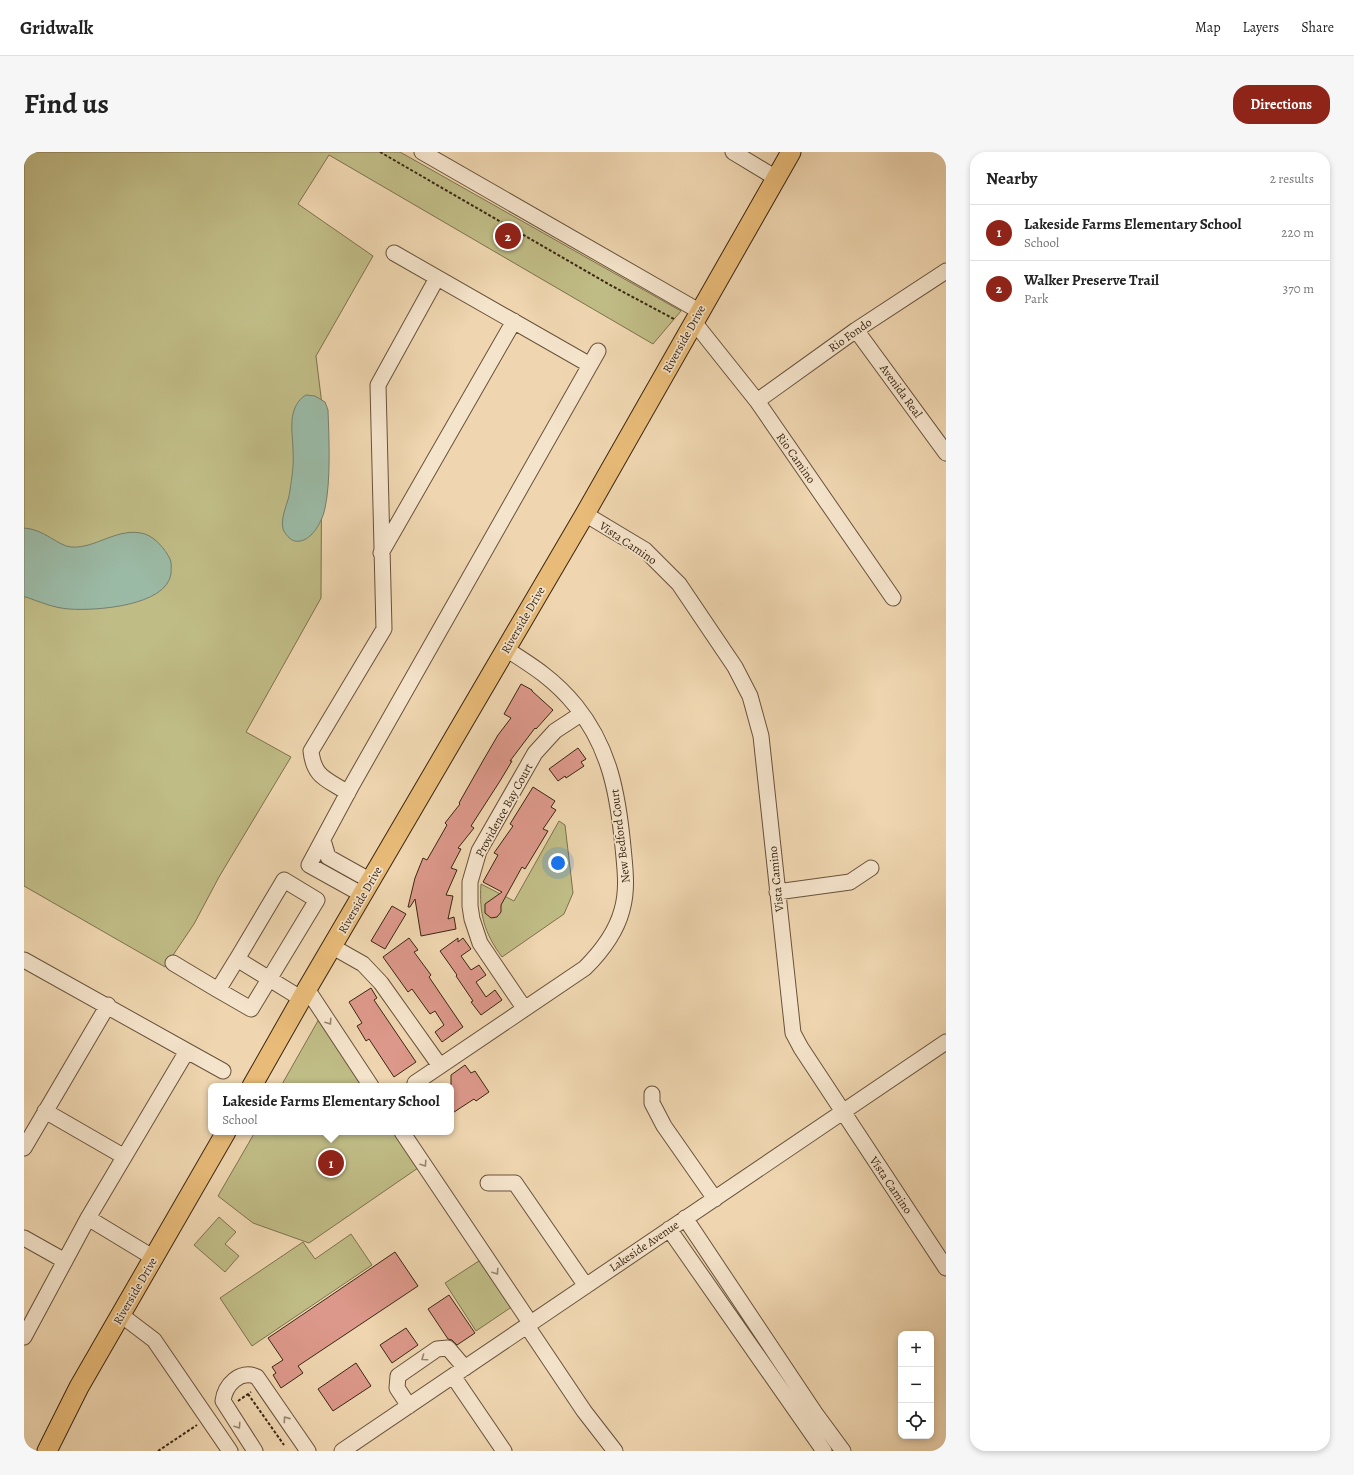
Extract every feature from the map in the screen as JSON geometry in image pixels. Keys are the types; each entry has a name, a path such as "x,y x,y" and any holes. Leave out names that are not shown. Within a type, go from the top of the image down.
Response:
{"main road":[{"name":"Riverside Drive","path":"254,1083 304,994 333,947 585,514 790,152"},
{"name":"Riverside Drive","path":"47,1451 78,1387 224,1135"}],"street":[{"path":"422,152 696,317"},
{"path":"733,152 776,178"},
{"path":"394,253 590,365"},
{"name":"Rio Fondo","path":"756,401 856,330 946,271"},
{"path":"348,793 317,772 312,762 311,751 384,629 378,385 437,278"},
{"name":"Rio Camino","path":"696,317 893,598"},
{"path":"381,553 514,321"},
{"name":"Avenida Real","path":"856,330 946,452"},
{"path":"367,888 334,880 309,864 598,351"},
{"name":"Vista Camino","path":"585,514 645,550 679,584 735,667 750,696 761,736 793,1033 842,1112 946,1268"},
{"name":"New Bedford Court","path":"415,1083 585,968 612,936 618,923 625,899 626,882 616,790 600,746 581,714 565,692 551,678 506,649"},
{"name":"Providence Bay Court","path":"524,1008 480,943 475,931 470,906 471,877 479,851 535,754 555,731 581,714"},
{"path":"323,840 328,857 342,865 367,888"},
{"path":"334,880 342,865"},
{"path":"777,892 850,882 871,868"},
{"path":"173,963 218,990 251,1009 318,900 284,880 218,990"},
{"path":"333,947 363,964 381,983 440,1066"},
{"path":"237,958 269,979 304,994 369,1083"},
{"path":"25,963 108,1005 223,1071"},
{"path":"24,1148 108,1005"},
{"name":"Lakeside Avenue","path":"342,1451 946,1042"},
{"path":"24,1337 123,1156 187,1051"},
{"path":"652,1094 652,1104 664,1126 715,1199"},
{"path":"45,1111 123,1156"},
{"path":"404,1135 584,1411 615,1451"},
{"path":"488,1183 515,1183 586,1286"},
{"path":"88,1218 154,1258"},
{"path":"685,1218 815,1413 843,1451"},
{"path":"669,1229 824,1451"},
{"path":"24,1238 65,1261"},
{"path":"121,1315 154,1340 230,1451"},
{"path":"409,1406 397,1388 398,1376 437,1349 448,1348 459,1372 504,1451"},
{"path":"255,1451 223,1401 229,1385 239,1377 247,1375 257,1377 308,1451"}],"path":[{"path":"380,152 612,286 674,319"},
{"path":"248,1394 284,1445"}],"shaded area":[{"path":"24,152 400,152 681,311 653,344 329,155 298,204 373,256 316,356 322,405 321,598 246,732 291,757 219,877 194,924 165,967 24,886"},
{"path":"306,395 315,396 325,402 328,410 328,485 324,513 319,525 306,539 295,541 286,535 282,524 293,470 292,428 294,409 298,402"},
{"path":"24,528 38,531 61,544 71,547 89,545 126,533 135,532 145,534 160,544 166,551 171,561 171,574 166,585 157,593 144,600 112,607 96,609 63,608 24,597"},
{"path":"559,821 565,825 573,893 564,914 502,957 491,940 484,922 481,904 481,884 514,901"},
{"path":"319,1019 362,1083 283,1083"},
{"path":"253,1135 396,1135 418,1168 309,1243 253,1223 218,1196"},
{"path":"219,1217 236,1232 225,1244 239,1256 225,1272 194,1245"},
{"path":"351,1234 372,1265 252,1346 220,1298 303,1242 315,1259"},
{"path":"485,1257 516,1304 476,1331 445,1283"}],"building":[{"path":"521,684 532,690 553,710 536,729 535,728 510,761 512,761 471,826 474,828 458,848 461,849 451,868 457,870 446,895 453,896 448,919 454,917 456,929 421,936 415,899 410,907 408,907 415,878 423,858 427,860 447,825 445,823 460,804 459,803 498,735 511,718 504,714"},
{"path":"578,748 586,759 581,762 584,766 566,778 565,776 558,781 549,769"},
{"path":"533,787 555,801 551,807 556,810 543,829 548,831 525,869 522,867 501,905 501,912 497,917 491,918 485,913 485,904 502,892 483,882 498,855 494,853 513,826 510,824"},
{"path":"392,906 406,914 385,949 371,941"},
{"path":"409,938 418,950 414,952 431,975 429,977 463,1027 442,1042 435,1032 444,1025 435,1011 430,1014 412,989 408,992 383,957"},
{"path":"458,938 458,942 463,938 471,949 461,956 471,970 479,965 486,975 476,982 486,997 495,990 502,1000 481,1015 471,1002 473,1001 440,951"},
{"path":"371,988 377,998 374,1000 416,1062 394,1077 369,1039 366,1041 357,1026 362,1023 349,1002"},
{"path":"465,1065 471,1073 475,1071 489,1092 476,1101 474,1099 454,1112 454,1083 451,1083 451,1075"},
{"path":"395,1252 418,1286 298,1366 303,1373 281,1388 273,1375 276,1373 272,1367 283,1360 268,1338"},
{"path":"449,1295 475,1333 457,1345 452,1340 448,1339 428,1309"},
{"path":"406,1328 418,1345 392,1363 380,1345"},
{"path":"356,1363 371,1386 333,1411 318,1389"}],"place":[{"name":"Walker Preserve Trail","path":"508,236"},
{"name":"Lakeside Farms Elementary School","path":"331,1163"}]}
